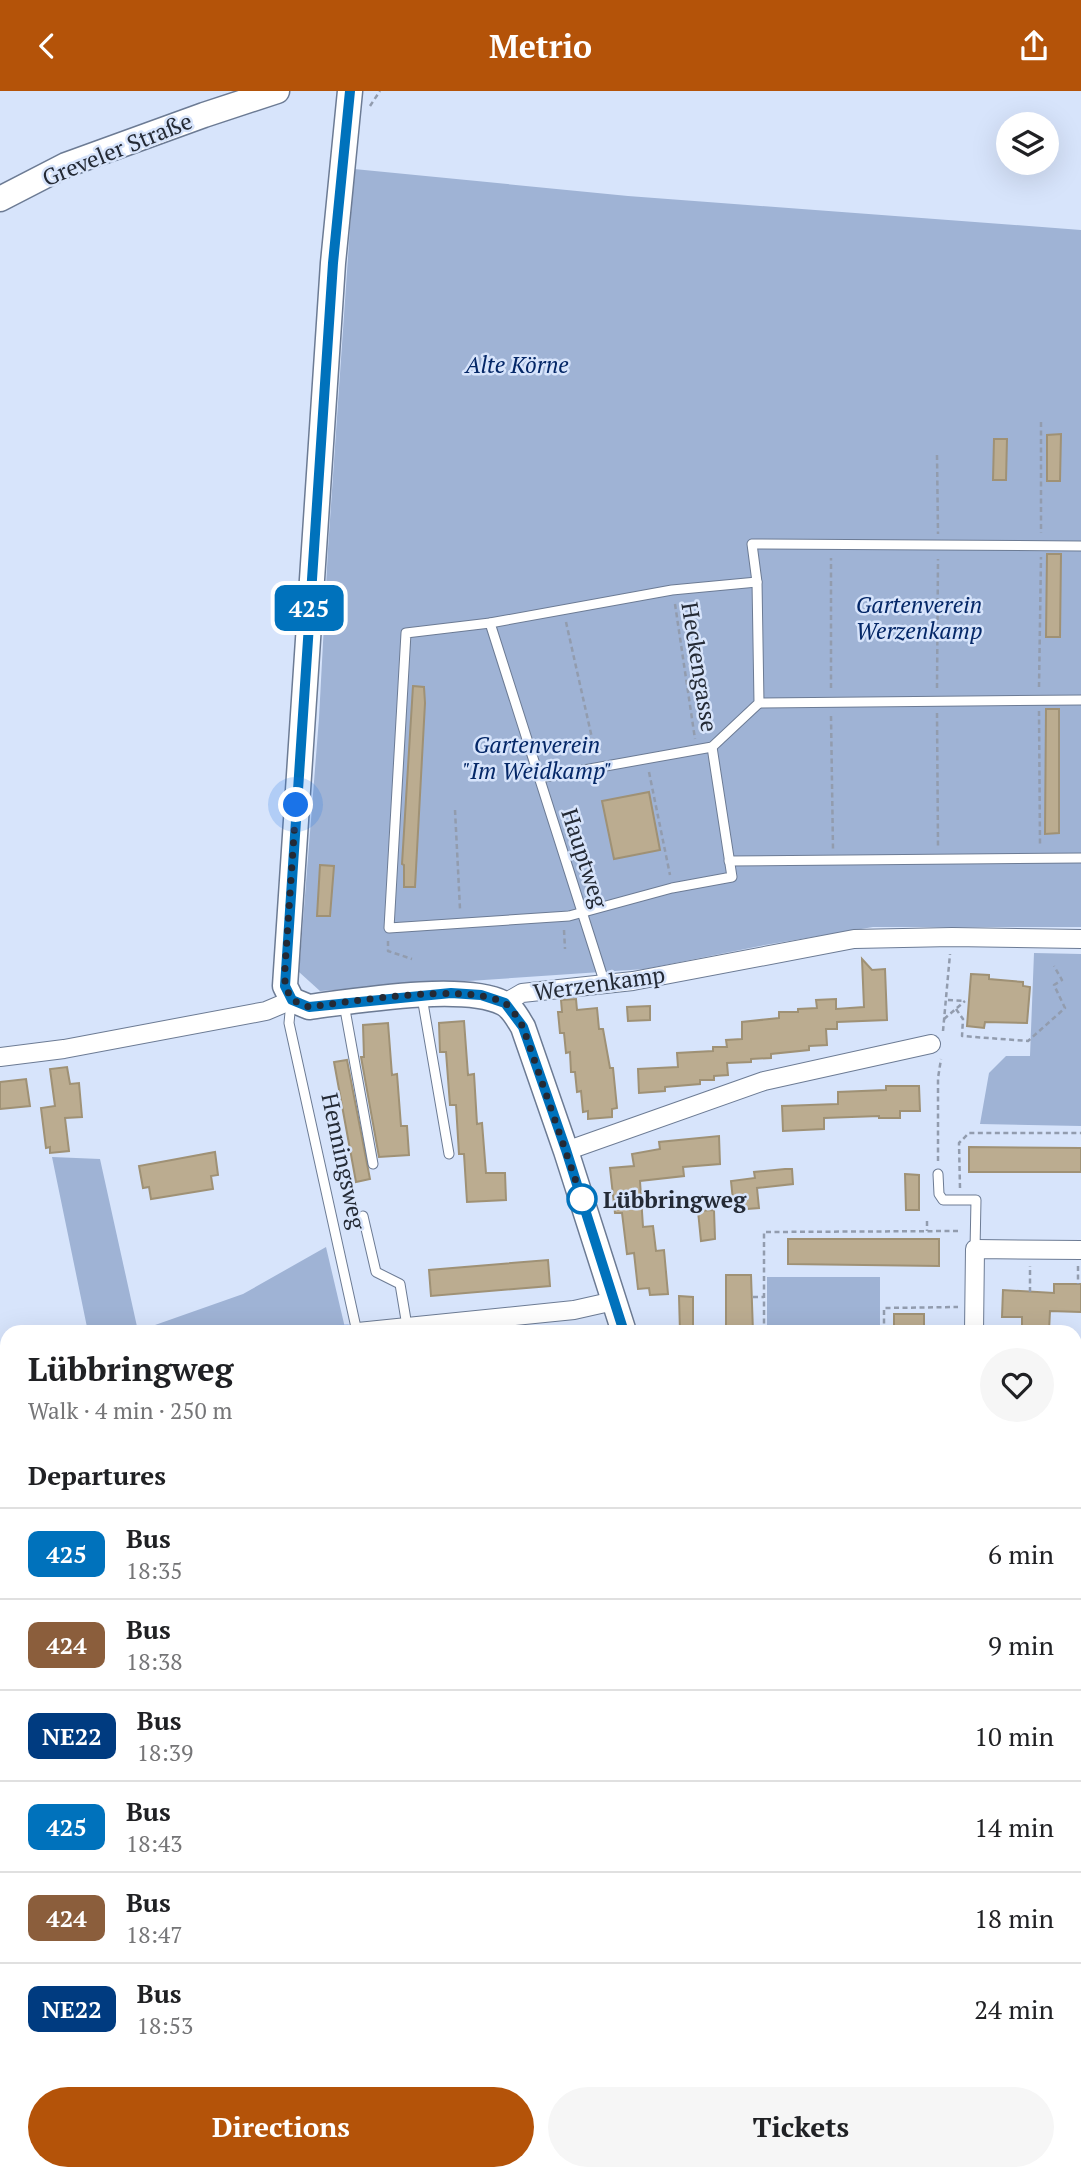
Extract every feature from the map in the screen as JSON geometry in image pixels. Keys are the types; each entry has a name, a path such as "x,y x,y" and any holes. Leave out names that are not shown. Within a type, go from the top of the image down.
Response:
{"street":[{"name":"Greveler Straße","path":"0,199 66,165 277,91"},
{"path":"292,1000 285,986 285,968 333,263 350,91"},
{"name":"Werzenkamp","path":"0,1057 64,1049 266,1011 292,1000 309,1007 422,995 481,995 505,1003 522,993 633,981 854,939 1081,939"},
{"path":"505,1003 523,1027 566,1150 622,1325"},
{"path":"566,1150 764,1081 938,1046"},
{"path":"974,1325 975,1249 1079,1258"},
{"name":"Henningsweg","path":"417,1325 574,1310 614,1301"}],"lane":[{"path":"759,703 757,582 752,544 1081,547"},
{"path":"712,747 732,877 672,888 563,916 389,928 406,633 490,623 672,590 757,582"},
{"name":"Hauptweg","path":"490,623 605,984"},
{"path":"539,778 712,747 759,703 1081,700"},
{"path":"729,861 1081,858"},
{"path":"422,995 449,1154"},
{"name":"Henningsweg","path":"292,1000 289,1023 355,1325"},
{"path":"344,1003 373,1164"},
{"path":"939,1174 939,1194 943,1200 976,1200 975,1249"},
{"path":"363,1216 376,1272 400,1284 407,1325"}],"path":[{"path":"1040,858 1041,422"},
{"path":"936,455 938,860"},
{"name":"Heckengasse","path":"672,590 697,750"},
{"path":"564,610 599,766"},
{"path":"646,758 672,888"},
{"path":"455,810 461,923"},
{"path":"563,916 565,949"},
{"path":"389,928 388,951 412,959"},
{"path":"939,1174 938,1046 944,1019 952,937"},
{"path":"956,1009 963,1019 962,1036 1028,1041 1065,1008 1054,985 1062,980 1054,966"},
{"path":"944,1019 965,1001 946,1000"},
{"path":"960,1195 958,1143 970,1133 1081,1133"},
{"path":"926,1221 927,1231"},
{"path":"764,1325 764,1232 960,1231"},
{"path":"1078,1284 1079,1258"},
{"path":"1030,1266 1030,1292"},
{"path":"753,1297 764,1297"},
{"path":"884,1325 884,1308 958,1307"}],"green space":[{"path":"354,169 628,196 1081,230 1081,927 873,927 645,969 320,991 299,972 319,718"},
{"path":"1034,953 1081,954 1081,1126 980,1124 989,1073 1006,1056 1030,1056"},
{"path":"52,1157 100,1159 137,1325 87,1325"},
{"path":"326,1247 344,1325 155,1325 243,1294"},
{"path":"767,1277 880,1277 880,1325 767,1325"}],"building":[{"path":"1061,434 1060,481 1047,481 1047,435"},
{"path":"994,439 1007,439 1006,480 993,480"},
{"path":"1047,554 1061,554 1060,637 1046,637"},
{"path":"413,686 424,687 425,703 415,887 404,887 402,864"},
{"path":"1046,709 1059,709 1059,833 1045,834"},
{"name":"Gartenverein \"Im Weidkamp\"","path":"649,792 660,850 614,859 602,801"},
{"path":"320,865 334,866 330,916 317,916"},
{"path":"862,959 872,970 885,969 887,1020 837,1022 837,1029 826,1029 827,1045 771,1054 771,1058 751,1059 751,1062 727,1063 728,1075 714,1076 714,1080 665,1087 665,1091 639,1093 638,1069 678,1067 677,1053 713,1051 713,1047 727,1047 726,1040 742,1039 742,1022 779,1018 779,1012 817,1008 816,1000 836,999 836,1009 864,1007"},
{"path":"971,974 989,975 989,979 1023,982 1023,986 1030,987 1027,1023 985,1022 984,1028 967,1026"},
{"path":"576,999 577,1010 597,1008 599,1029 603,1029 610,1068 613,1068 617,1108 612,1109 612,1117 588,1119 588,1111 583,1112 581,1091 577,1092 575,1072 571,1072 570,1052 566,1053 564,1033 560,1033 558,1012 562,1012 561,1000"},
{"path":"650,1006 650,1020 628,1021 627,1007"},
{"path":"464,1021 468,1075 474,1074 477,1124 482,1123 486,1173 505,1173 506,1200 467,1202 464,1154 459,1154 456,1105 450,1105 446,1052 440,1052 439,1023"},
{"path":"388,1023 392,1075 397,1074 401,1126 407,1126 409,1155 379,1157 361,1057 364,1057 363,1025"},
{"path":"347,1060 370,1179 356,1182 334,1062"},
{"path":"67,1067 70,1084 79,1083 82,1117 65,1118 69,1151 50,1153 50,1147 46,1148 41,1108 55,1106 50,1069"},
{"path":"26,1079 30,1106 0,1109 0,1082"},
{"path":"886,1086 919,1086 920,1111 900,1111 900,1118 824,1118 824,1129 783,1131 782,1106 838,1104 838,1092 886,1090"},
{"path":"719,1136 720,1164 683,1167 684,1176 640,1181 643,1227 653,1226 656,1251 664,1250 668,1294 650,1295 649,1288 638,1289 634,1253 627,1254 622,1213 615,1213 610,1168 634,1166 632,1154 660,1149 659,1142"},
{"path":"969,1147 1081,1148 1081,1172 969,1172"},
{"path":"215,1152 218,1175 211,1176 213,1189 151,1199 149,1187 143,1188 139,1166"},
{"path":"792,1169 793,1184 757,1188 759,1208 734,1210 731,1181 755,1178 754,1172"},
{"path":"905,1174 919,1175 919,1210 906,1210"},
{"path":"714,1210 715,1239 701,1241 698,1211"},
{"path":"788,1239 939,1239 939,1266 788,1264"},
{"path":"548,1260 550,1286 431,1296 429,1270"},
{"path":"726,1275 751,1275 753,1325 726,1325"},
{"path":"1054,1284 1081,1284 1081,1312 1050,1311 1049,1325 1022,1325 1022,1317 1002,1317 1003,1290 1054,1293"},
{"path":"679,1296 693,1297 693,1325 680,1325"},
{"path":"894,1314 924,1314 924,1325 894,1325"}],"bus line":[{"name":"425","path":"350,91 333,263 285,986 292,1000 309,1007 451,993 481,995 505,1003 523,1027 566,1150 622,1325"}],"place":[{"name":"Lübbringweg","path":"582,1199"}],"route":[{"path":"296,805 285,968 285,986 292,1000 309,1007 451,993 481,995 505,1003 523,1027 582,1199"}],"park label":[{"name":"Alte Körne","path":"517,364"},
{"name":"Gartenverein Werzenkamp","path":"919,617"}]}
